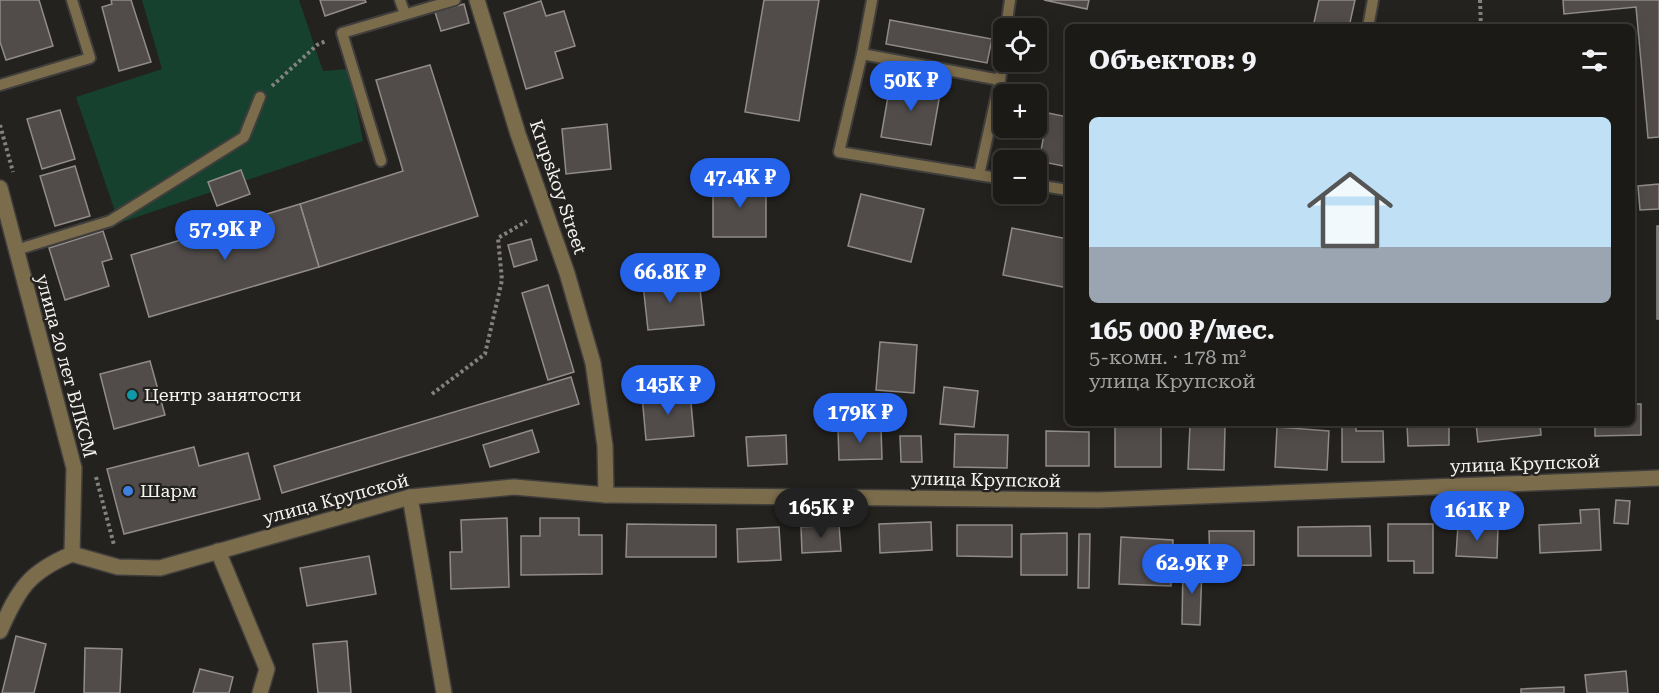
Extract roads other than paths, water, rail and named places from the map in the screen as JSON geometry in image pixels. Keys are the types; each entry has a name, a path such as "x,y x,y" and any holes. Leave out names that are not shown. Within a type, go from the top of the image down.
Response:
{"street":[{"name":"Krupskoy Street","path":"477,0 567,273 593,363 605,446 606,495"},
{"name":"улица 20 лет ВЛКСМ","path":"0,189 74,468 72,554"},
{"name":"улица Крупской","path":"72,554 118,567 160,568 410,497 514,487 606,495 1099,501 1659,478"},
{"path":"410,497 444,693"},
{"path":"218,551 267,669 260,693"},
{"path":"0,631 15,596 44,566 72,554"}],"lane":[{"path":"0,85 90,58 72,0"},
{"path":"400,0 405,14"},
{"path":"381,161 342,33 455,0"},
{"path":"872,0 839,152 993,177"},
{"path":"1007,18 1010,0"},
{"path":"1368,24 1372,0"},
{"path":"862,54 1000,80"},
{"path":"979,175 1001,72"},
{"path":"16,250 110,221 225,149 244,137 260,97"},
{"path":"1047,187 1065,190"}],"place":[{"name":"Центр занятости","path":"132,395"},
{"name":"Шарм","path":"128,491"}]}
